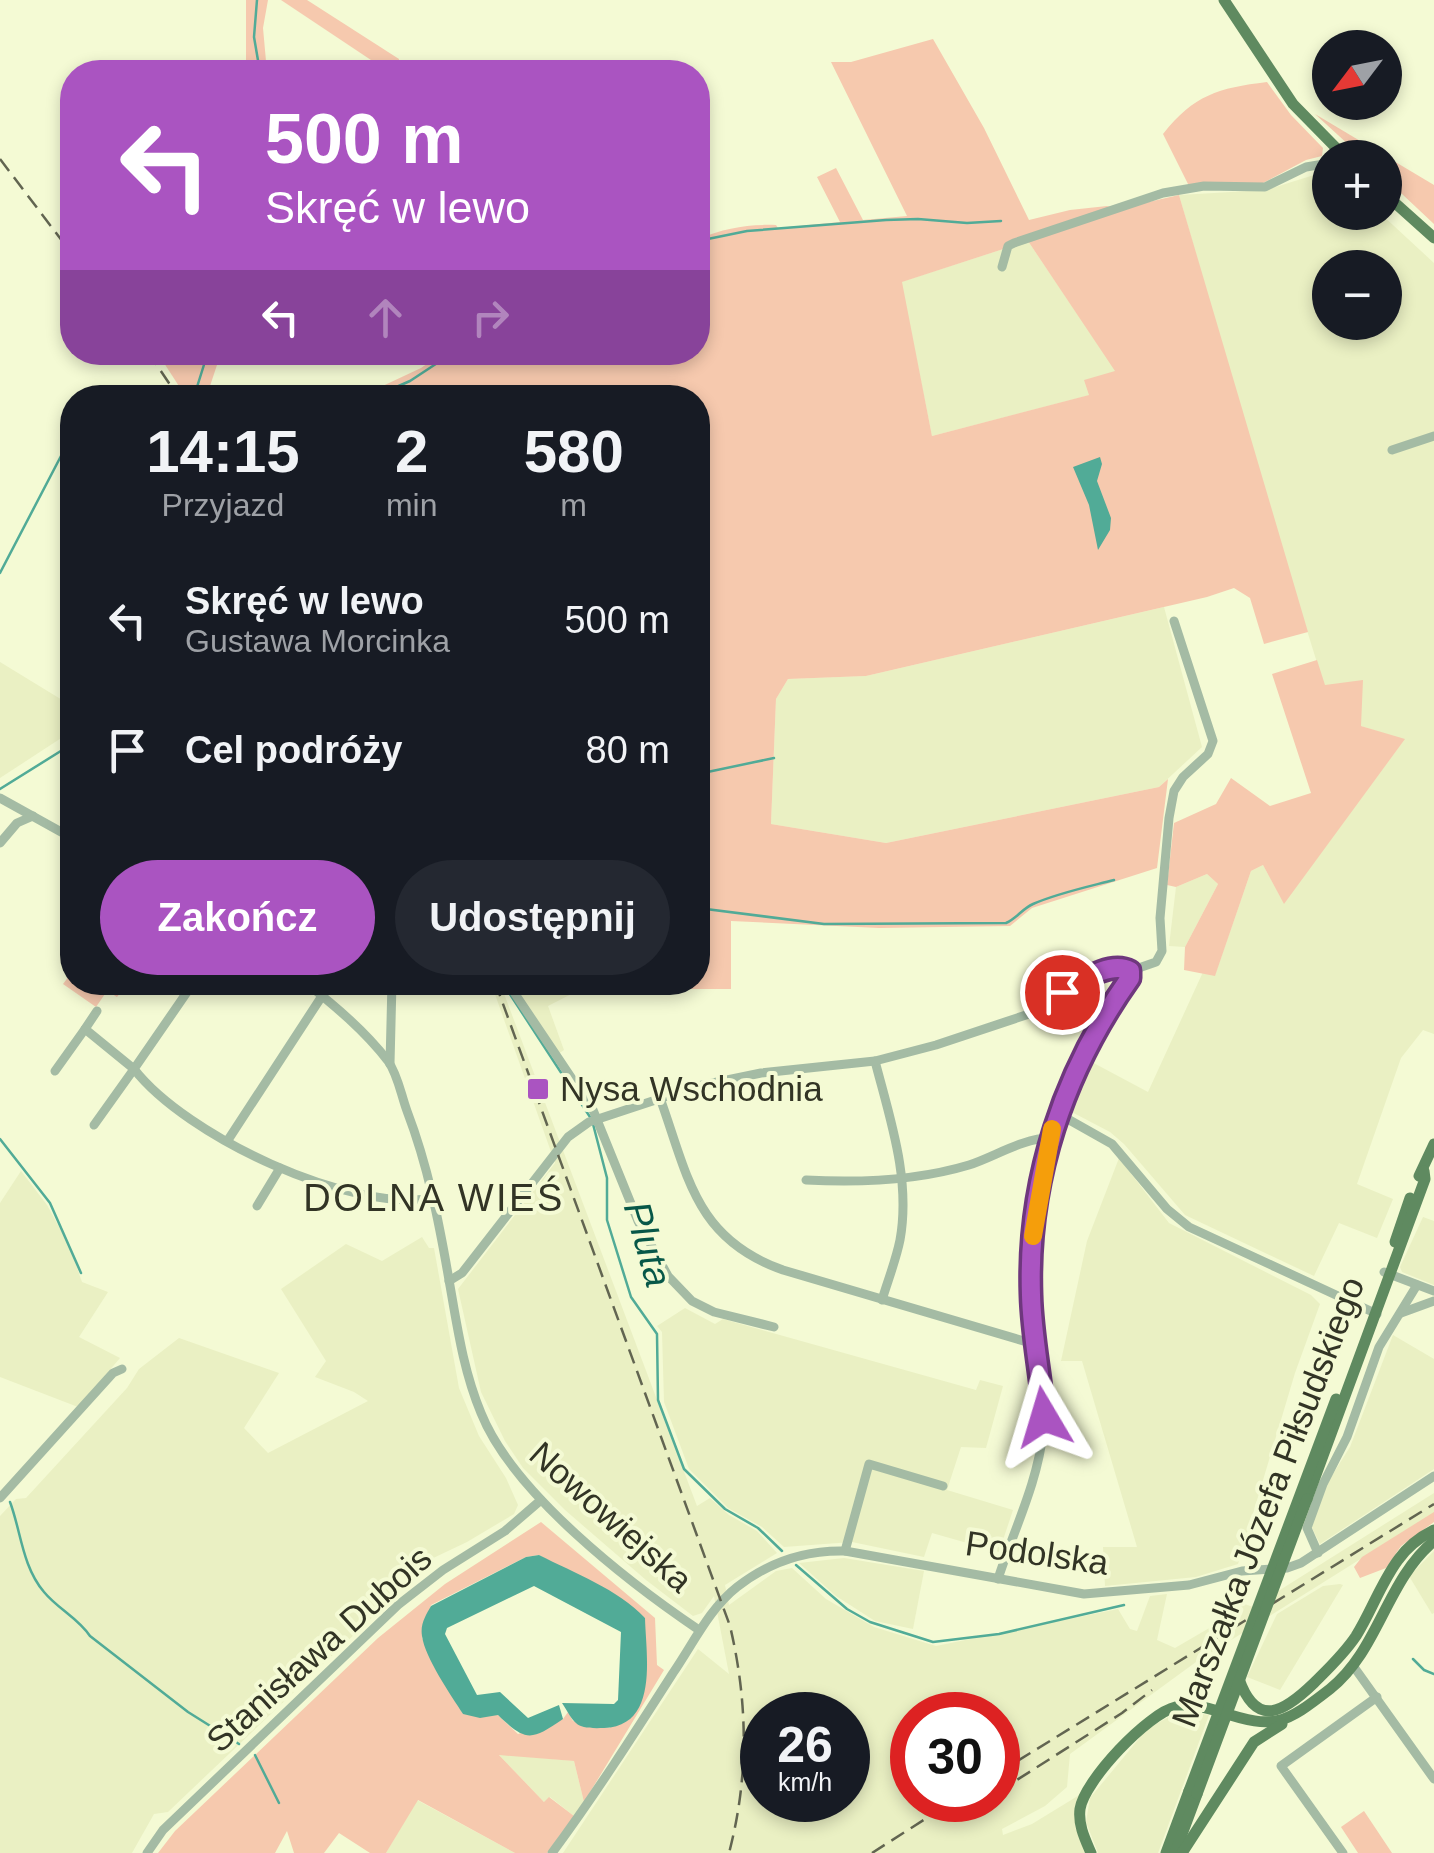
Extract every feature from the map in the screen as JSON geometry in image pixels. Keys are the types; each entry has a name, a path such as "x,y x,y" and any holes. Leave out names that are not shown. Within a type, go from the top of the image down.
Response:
{"main road":[{"path":"1224,0 1294,104 1329,140"},
{"path":"1402,209 1434,238"},
{"name":"Marszałka Józefa Piłsudskiego","path":"1178,1853 1193,1792 1387,1274 1418,1177 1434,1144"},
{"name":"Marszałka Józefa Piłsudskiego","path":"1166,1853 1239,1678 1339,1400"},
{"path":"1239,1678 1252,1704 1274,1711 1293,1703 1357,1634 1396,1562 1412,1544 1434,1530"},
{"path":"1178,1853 1254,1742 1334,1686 1354,1666 1406,1570 1434,1541"},
{"name":"Marszałka Józefa Piłsudskiego","path":"1091,1853 1080,1823 1081,1804 1090,1786 1151,1718 1167,1709 1191,1705 1248,1721"},
{"path":"1254,1742 1248,1721 1270,1724 1289,1718"}],"street":[{"path":"1002,268 1008,246 1014,242 1130,202 1188,188 1264,187 1312,166"},
{"path":"1392,450 1434,436"},
{"path":"449,1281 462,1273 567,1138 593,1120 732,1078 875,1061 1014,1020 1096,974 1122,967 1130,971 1159,959 1174,792 1179,781 1212,748 1174,622"},
{"path":"0,798 60,831"},
{"path":"0,842 18,823 33,816"},
{"path":"998,1579 1042,1439 1030,1261 1050,1138 1057,1113 1096,1027 1130,978 1130,971"},
{"path":"94,1125 185,995"},
{"path":"390,1064 392,995"},
{"path":"515,995 593,1120 638,1222 676,1286 692,1301 714,1312 774,1327"},
{"path":"228,1140 322,996"},
{"name":"Nowowiejska","path":"322,996 390,1064 420,1144 434,1198 459,1340 481,1414 508,1462 541,1500 653,1598 699,1630 590,1801 552,1853"},
{"path":"55,1071 96,1011"},
{"path":"84,1029 183,1116 280,1168 327,1185 408,1202 434,1198"},
{"path":"875,1061 902,1179 901,1236 882,1300"},
{"path":"660,1098 694,1195 726,1240 764,1264 1034,1344"},
{"path":"1057,1113 1112,1144 1167,1208 1189,1227 1373,1312"},
{"path":"806,1180 902,1179 967,1165 1050,1138"},
{"path":"256,1206 280,1168"},
{"path":"1387,1274 1434,1290"},
{"name":"Marszałka Józefa Piłsudskiego","path":"1318,1553 1307,1528 1323,1484 1348,1437 1378,1347 1417,1285"},
{"name":"Marszałka Józefa Piłsudskiego","path":"1399,1314 1434,1300"},
{"path":"0,1498 113,1374 122,1369"},
{"name":"Podolska","path":"846,1551 869,1464 943,1486"},
{"name":"Podolska","path":"699,1630 735,1588 802,1554 846,1551 1072,1593 1130,1592 1202,1583 1258,1568 1288,1568 1318,1553 1434,1476"},
{"name":"Stanisława Dubois","path":"147,1853 164,1830 387,1615 428,1580 505,1530 541,1500"},
{"path":"1354,1666 1434,1779"},
{"path":"1343,1853 1281,1766 1377,1697"}],"shaded area":[{"path":"246,0 268,0 263,28 266,60 246,60"},
{"path":"281,0 307,0 399,59 371,60"},
{"path":"933,39 984,128 1029,220 1070,210 1107,206 1118,209 1179,195 1308,632 1264,644 1250,598 1234,588 866,676 788,679 776,699 771,824 886,843 1159,787 1168,779 1157,868 1032,908 1010,926 879,928 731,921 731,989 710,989 710,385 385,385 425,365 710,365 710,235 746,226 778,228 840,222 817,177 836,168 863,220 907,216 831,62 851,62","holes":["1028,241 1115,371 1084,380 1089,395 932,436 902,282"]},
{"path":"1267,82 1315,140 1312,140 1312,158 1263,183 1188,184 1163,134 1197,102 1234,87"},
{"path":"1322,120 1359,140 1343,140"},
{"path":"1402,166 1434,185 1434,224 1402,194"},
{"path":"1312,176 1312,230 1398,230 1434,263 1434,1034 1423,1030 1401,1058 1357,1184 1393,1199 1377,1238 1339,1223 1314,1276 1185,1215 1124,1144 1110,1132 1066,1109 1088,1060 1148,1092 1203,972 1215,975 1251,871 1263,865 1284,903 1404,740 1361,726 1324,685 1179,195 1266,190"},
{"path":"1028,241 1116,371 1090,395 932,436 901,282"},
{"path":"165,365 217,365 210,385 178,385"},
{"path":"1164,607 1202,747 1159,787 886,843 771,824 776,699 788,679 866,676"},
{"path":"1317,660 1325,685 1363,680 1361,726 1405,739 1284,904 1263,865 1251,871 1215,976 1184,970 1185,947 1218,884 1207,874 1176,887 1167,885 1174,823 1216,804 1231,778 1270,806 1311,793 1272,674"},
{"path":"0,662 60,699 60,739 0,778"},
{"path":"1207,874 1218,884 1185,947 1169,946 1176,887"},
{"path":"79,995 104,995 96,1007"},
{"path":"495,995 505,995 697,1506 710,1498 757,1531 777,1553 725,1585 729,1605 776,1571 792,1568 826,1599 874,1627 936,1646 1118,1609 1130,1629 1137,1631 1150,1596 1167,1594 1157,1640 1175,1648 1235,1613 1232,1606 1239,1602 1253,1607 1434,1493 1434,1513 1196,1662 1070,1754 1067,1787 1045,1806 1020,1819 1020,1692 890,1692 890,1822 1015,1822 1002,1829 1003,1835 1032,1824 1081,1794 1087,1853 563,1853 698,1649 729,1674 714,1596 702,1613 693,1616 565,1510 523,1468 481,1392 458,1289 555,1163"},
{"path":"518,995 570,995 548,1006 564,1050 558,1054"},
{"path":"1119,1158 1169,1223 1311,1295 1320,1304 1295,1373 1238,1564 1196,1577 1105,1586 1103,1547 1137,1547 1082,1361 1061,1361 1087,1241"},
{"path":"21,1171 47,1205 69,1245 82,1282 108,1292 79,1337 120,1358 78,1407 0,1377 0,1203"},
{"path":"1423,1217 1434,1221 1434,1285 1402,1272 1400,1267"},
{"path":"422,1237 429,1248 434,1248 459,1388 479,1436 518,1505 514,1514 467,1542 389,1579 400,1591 168,1812 154,1814 132,1853 0,1853 0,1516 16,1499 26,1498 127,1388 139,1369 179,1338 279,1373 244,1428 268,1453 368,1401 315,1377 326,1361 281,1289 346,1244 382,1261"},
{"path":"685,1308 715,1324 723,1319 976,1390 980,1380 1003,1386 986,1448 961,1447 947,1490 1013,1510 999,1552 932,1533 924,1557 852,1542 784,1547 762,1527 728,1508 689,1469 664,1402 662,1332 657,1326"},
{"path":"1393,1335 1434,1359 1434,1469 1320,1544 1311,1526 1326,1485 1350,1447"},
{"path":"1434,1512 1434,1522 1401,1546 1386,1568 1360,1578 1354,1567 1362,1557"},
{"path":"541,1522 655,1618 657,1665 664,1670 584,1802 574,1761 499,1755 544,1802 549,1797 574,1816 547,1853 515,1853 418,1800 386,1853 370,1853 339,1833 324,1853 294,1853 287,1831 275,1853 158,1853 175,1831 378,1638 445,1584","holes":["539,1555 645,1618 610,1728 573,1721 568,1712 563,1719 518,1734 498,1715 463,1714 422,1638 431,1605 526,1557"]},
{"path":"1434,1551 1434,1613 1432,1614 1409,1576"},
{"path":"844,1558 924,1571 913,1629 875,1621 836,1596 799,1563"},
{"path":"1343,1585 1280,1690 1247,1677 1277,1614 1323,1586"},
{"path":"1174,1714 1209,1715 1158,1853 1098,1853 1086,1822 1090,1798 1147,1729"},
{"path":"498,1754 574,1761 584,1802 574,1816 550,1797 545,1803"},
{"path":"417,1800 515,1853 386,1853"},
{"path":"1364,1811 1392,1853 1358,1853 1341,1827"}],"water":[{"path":"1100,457 1097,481 1111,518 1110,530 1098,550 1089,505 1073,467"},
{"path":"539,1555 609,1590 645,1618 646,1686 634,1715 622,1724 587,1728 574,1721 562,1703 614,1704 618,1700 621,1632 534,1586 447,1628 445,1634 477,1695 500,1692 528,1718 559,1705 563,1719 529,1735 515,1730 498,1715 480,1718 463,1714 433,1665 422,1632 431,1606 526,1557"}],"waterway":[{"path":"257,0 254,37 258,60"},
{"path":"710,239 747,231 886,220 1001,221"},
{"path":"198,385 204,365"},
{"path":"401,385 434,365"},
{"path":"0,573 60,458"},
{"name":"Pluta","path":"0,789 60,752"},
{"path":"710,771 774,758"},
{"path":"710,910 824,924 1006,923 1043,900 1114,880"},
{"name":"Pluta","path":"510,995 590,1117"},
{"name":"Pluta","path":"593,1124 607,1178 607,1220 631,1297 657,1334 658,1400 684,1469 725,1509 758,1528 782,1551"},
{"path":"0,1139 50,1203 81,1273"},
{"path":"10,1502 31,1571 50,1598 90,1636 188,1712 239,1744"},
{"name":"Pluta","path":"796,1565 847,1609 870,1622 933,1642 999,1634 1124,1605"},
{"name":"Pluta","path":"1413,1659 1434,1674"},
{"path":"255,1755 279,1803"}],"railway":[{"path":"0,159 60,238"},
{"path":"157,365 170,385"},
{"path":"500,995 730,1626 744,1739 740,1796 729,1853"},
{"path":"1020,1759 1434,1504"},
{"path":"1020,1778 1152,1690"},
{"path":"872,1853 921,1822"}],"slow traffic":[{"path":"1033,1236 1052,1129"}],"place":[{"name":"Nysa Wschodnia","path":"538,1089"}],"district":[{"name":"DOLNA WIEŚ","path":"434,1198"}],"route":[{"path":"1044,1417 1032,1328 1030,1261 1040,1187 1057,1113 1096,1027 1130,978 1130,971 1122,967 1111,969 1062,992"}]}
